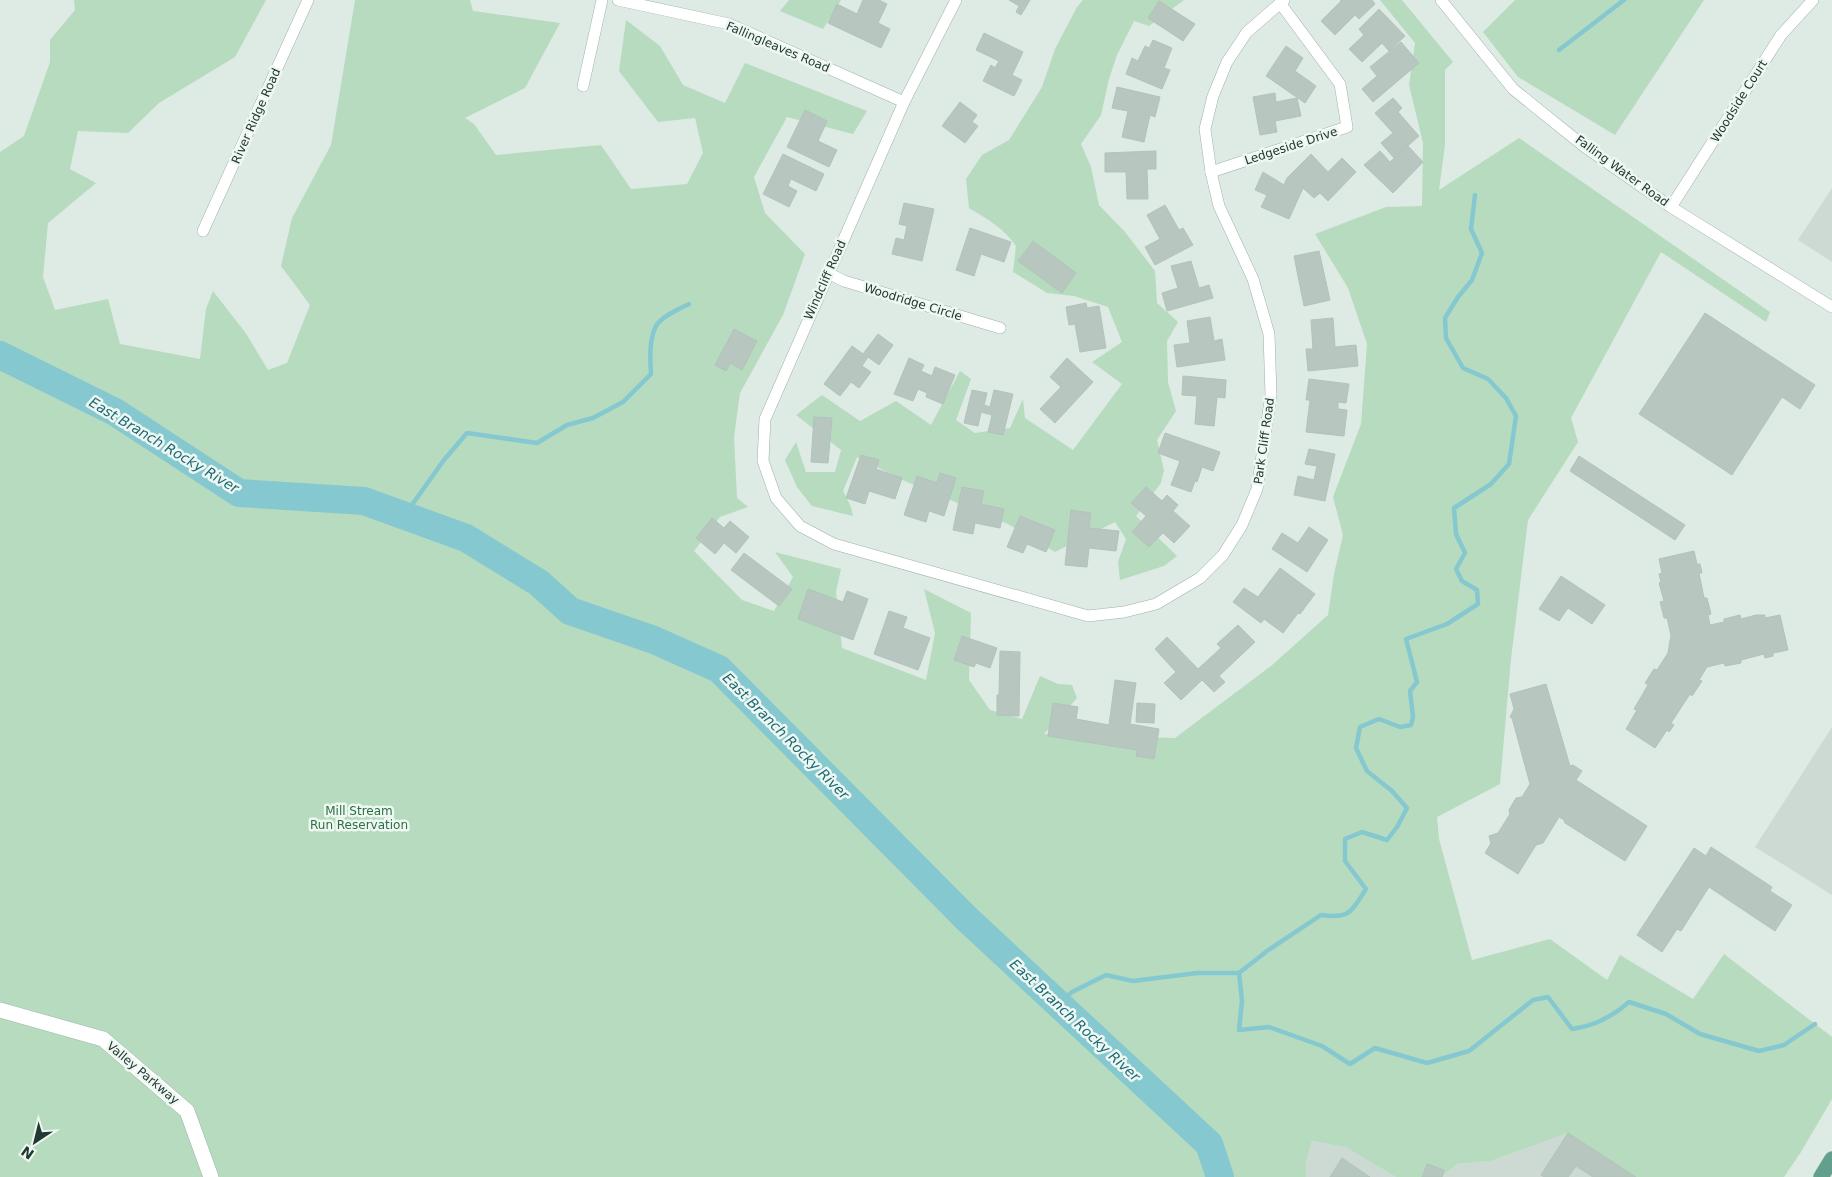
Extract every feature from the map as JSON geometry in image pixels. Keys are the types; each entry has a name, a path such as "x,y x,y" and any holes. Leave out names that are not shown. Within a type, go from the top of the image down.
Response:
{"main road":[{"path":"1821,1177 1832,1159"}],"street":[{"name":"River Ridge Road","path":"203,232 308,0"},
{"path":"583,86 602,0"},
{"name":"Fallingleaves Road","path":"618,0 729,24 904,102"},
{"name":"Windcliff Road","path":"834,544 800,526 776,498 763,461 764,419 904,102 956,0"},
{"name":"Falling Water Road","path":"1441,0 1513,88 1586,147 1672,207 1832,307"},
{"name":"Woodside Court","path":"1672,207 1781,35 1813,0"},
{"name":"Ledgeside Drive","path":"1211,172 1347,128 1340,84 1282,2"},
{"name":"Park Cliff Road","path":"834,544 1088,616 1124,612 1156,604 1200,578 1223,555 1242,525 1257,489 1271,395 1269,334 1254,279 1219,206 1211,172 1205,129 1213,96 1227,62 1248,32 1282,2"},
{"name":"Woodridge Circle","path":"828,273 844,281 1000,328"},
{"name":"Valley Parkway","path":"0,1010 103,1039 187,1111 211,1177"}],"shaded area":[{"path":"1832,188 1832,262 1798,240"},
{"path":"1832,727 1832,895 1755,847"},
{"path":"1568,1133 1636,1177 1442,1177 1457,1164 1491,1161"},
{"path":"1312,1141 1345,1147 1396,1177 1306,1177 1306,1162"}],"green space":[{"name":"Mill Stream Run Reservation","path":"74,0 266,0 235,57 159,103 128,133 78,131 70,169 96,183 48,223 43,277 55,310 108,299 120,344 200,359 206,309 213,291 245,332 268,370 287,363 310,305 281,266 292,218 331,145 355,0 470,0 473,11 560,23 525,88 465,118 474,124 496,155 601,145 631,189 687,184 703,153 695,118 658,122 619,71 626,20 660,46 683,85 725,103 745,63 867,111 853,134 787,117 754,177 765,213 805,254 783,315 740,393 734,437 737,498 748,507 720,517 694,551 742,600 774,611 793,577 775,552 841,569 836,592 842,648 926,680 935,633 924,589 971,613 969,680 990,710 1022,719 1040,676 1058,684 1072,685 1077,698 1044,734 1175,738 1271,666 1328,615 1334,574 1343,535 1333,497 1361,424 1367,344 1348,288 1315,234 1386,207 1422,206 1423,143 1409,85 1415,43 1380,0 1402,0 1453,62 1445,70 1445,145 1439,190 1519,138 1770,312 1766,322 1661,252 1571,418 1578,442 1528,520 1511,659 1500,784 1437,817 1439,839 1472,960 1550,939 1607,980 1620,955 1693,999 1724,954 1832,1037 1832,1099 1801,1152 1784,1177 1636,1177 1568,1133 1491,1161 1457,1164 1442,1177 1396,1177 1345,1147 1312,1141 1306,1162 1306,1177 0,1177 0,152 24,136 50,62 50,40 75,10"},
{"path":"789,0 841,0 823,29 780,11"},
{"path":"1083,0 1184,0 1149,26 1134,21 1117,55 1109,79 1101,115 1081,144 1091,167 1099,205 1125,232 1155,271 1157,303 1178,322 1167,341 1168,382 1176,411 1157,440 1164,470 1161,483 1136,516 1177,556 1164,566 1120,580 1118,562 1126,539 1115,522 1055,552 1008,524 907,482 857,457 843,491 853,516 812,506 797,487 785,460 796,442 806,472 835,472 841,450 796,415 822,395 860,421 896,401 931,425 960,371 971,379 956,420 975,433 1010,428 1023,399 1025,418 1073,450 1122,384 1092,362 1122,342 1108,307 1074,296 1047,293 1013,272 1016,246 1001,229 969,208 966,179 982,155 1009,140 1042,87 1055,49 1077,7"},
{"path":"1515,0 1704,0 1615,135 1518,77 1483,32"}],"building":[{"path":"863,0 879,0 887,4 878,23 890,29 881,48 828,23 837,4 857,14"},
{"path":"1009,0 1030,0 1021,15 1016,12 1019,6"},
{"path":"1340,0 1372,0 1375,4 1359,19 1355,15 1335,35 1321,21"},
{"path":"1159,1 1195,24 1183,41 1148,18"},
{"path":"1379,9 1405,36 1389,51 1382,43 1362,62 1349,49 1364,35 1359,29"},
{"path":"984,33 1023,52 1012,75 1022,80 1014,96 983,81 991,65 995,68 999,61 976,50"},
{"path":"1153,40 1172,48 1164,68 1170,70 1162,89 1126,74 1132,58 1138,61 1145,46 1149,48"},
{"path":"1401,42 1419,63 1373,102 1362,89 1377,76 1370,67"},
{"path":"1286,46 1303,58 1295,71 1316,86 1305,103 1266,76"},
{"path":"1117,87 1160,97 1155,117 1150,115 1144,142 1122,137 1128,111 1112,108"},
{"path":"1275,93 1276,102 1297,98 1301,116 1275,121 1277,132 1260,135 1253,97"},
{"path":"1393,98 1402,108 1398,112 1419,136 1394,158 1381,143 1393,133 1375,113"},
{"path":"960,102 977,115 972,122 978,126 965,143 942,126"},
{"path":"805,110 827,121 818,141 837,150 829,167 787,147"},
{"path":"1408,146 1423,162 1393,193 1364,165 1380,151 1390,162"},
{"path":"1156,151 1156,169 1147,169 1148,199 1127,199 1126,172 1105,172 1105,153"},
{"path":"783,154 824,174 816,191 791,179 788,186 797,191 789,207 763,194"},
{"path":"1311,154 1328,172 1342,158 1356,172 1328,201 1320,193 1314,198 1303,188 1289,219 1261,207 1267,195 1255,190 1263,172 1284,185 1287,178"},
{"path":"904,203 934,209 922,261 892,254 896,238 904,240 907,226 899,224"},
{"path":"1165,205 1179,230 1183,228 1193,245 1155,265 1145,247 1160,239 1147,215"},
{"path":"970,228 1011,242 1004,262 981,254 974,276 956,270"},
{"path":"1033,241 1076,273 1062,293 1018,261"},
{"path":"1319,251 1330,300 1304,306 1294,256"},
{"path":"1191,261 1199,288 1209,285 1213,298 1167,311 1162,293 1178,288 1171,266"},
{"path":"1086,303 1087,308 1099,306 1106,348 1080,352 1075,324 1069,325 1066,307"},
{"path":"1705,313 1815,385 1800,409 1782,397 1732,475 1639,414"},
{"path":"1210,317 1214,341 1222,339 1225,360 1177,367 1174,345 1190,343 1187,321"},
{"path":"1333,318 1335,347 1356,345 1358,366 1308,371 1306,349 1313,349 1311,320"},
{"path":"734,329 757,341 742,370 730,363 726,371 715,365"},
{"path":"878,334 893,345 879,365 868,357 862,366 871,372 859,388 851,382 840,396 824,384 852,346 863,354"},
{"path":"909,358 924,365 921,371 932,376 935,367 955,375 943,404 926,397 927,393 918,389 913,401 894,394"},
{"path":"1067,358 1093,382 1055,423 1040,409 1061,387 1050,377"},
{"path":"1183,376 1226,380 1225,398 1217,397 1214,426 1195,424 1197,396 1182,395"},
{"path":"1309,379 1349,384 1346,403 1338,402 1338,409 1347,410 1344,436 1306,432 1310,400 1306,400"},
{"path":"972,390 987,393 984,405 990,407 994,390 1013,394 1003,435 988,432 992,415 981,412 978,426 964,423"},
{"path":"814,417 832,418 828,463 811,462"},
{"path":"1165,433 1220,452 1213,471 1202,467 1191,492 1171,485 1180,461 1158,453"},
{"path":"1309,449 1335,454 1325,501 1294,495 1298,476 1314,480 1317,466 1305,464"},
{"path":"861,455 879,460 876,469 902,478 895,499 869,491 865,504 846,498"},
{"path":"1579,456 1685,525 1675,540 1570,471"},
{"path":"940,473 956,478 944,516 929,511 926,522 904,515 917,476 937,483"},
{"path":"962,487 984,491 981,504 1004,509 1000,528 975,523 973,534 953,530"},
{"path":"1146,487 1162,501 1167,495 1178,505 1173,511 1190,526 1174,543 1163,533 1149,547 1132,532 1146,516 1131,503"},
{"path":"1071,510 1091,513 1089,528 1119,531 1116,551 1089,548 1087,567 1065,565"},
{"path":"1020,516 1055,530 1046,552 1027,544 1023,553 1007,547"},
{"path":"712,518 724,528 730,521 749,537 736,553 724,543 715,554 696,538"},
{"path":"1309,527 1328,540 1307,572 1272,549 1282,533 1298,543"},
{"path":"1694,551 1697,564 1700,564 1702,573 1699,573 1704,598 1707,598 1711,614 1708,615 1710,625 1724,622 1724,619 1740,615 1741,619 1756,615 1765,615 1765,618 1780,615 1788,650 1773,653 1773,656 1765,658 1764,654 1741,660 1741,663 1725,666 1724,663 1707,667 1699,680 1702,681 1692,696 1690,694 1671,723 1674,725 1669,732 1667,730 1655,748 1626,729 1637,710 1634,709 1648,685 1645,683 1654,669 1657,670 1668,653 1671,635 1667,618 1664,618 1660,602 1664,601 1659,583 1661,582 1659,574 1662,573 1659,559"},
{"path":"744,553 792,589 779,606 731,570"},
{"path":"1280,568 1315,594 1283,633 1264,619 1261,623 1233,602 1244,588 1258,597"},
{"path":"1561,576 1605,605 1592,624 1568,608 1559,621 1539,609"},
{"path":"808,589 843,602 847,591 868,599 853,640 798,619"},
{"path":"889,611 907,617 903,628 930,638 918,670 874,654"},
{"path":"1238,625 1255,642 1219,676 1225,682 1214,692 1202,680 1181,700 1164,683 1176,672 1155,649 1167,637 1198,669 1221,648 1217,644"},
{"path":"962,636 997,648 990,668 976,663 974,667 954,660"},
{"path":"1000,651 1020,652 1019,716 997,715"},
{"path":"1115,680 1136,683 1130,724 1159,729 1154,759 1136,756 1137,750 1048,736 1053,703 1078,707 1076,719 1109,725"},
{"path":"1546,684 1570,766 1573,765 1582,771 1576,780 1647,826 1625,861 1565,823 1559,817 1543,843 1536,845 1518,874 1485,853 1491,843 1489,836 1498,833 1510,814 1509,810 1516,798 1522,797 1530,784 1512,718 1510,717 1514,709 1510,694"},
{"path":"1137,703 1155,704 1154,723 1136,722"},
{"path":"1711,847 1772,887 1770,891 1792,905 1775,931 1709,887 1681,931 1677,929 1662,952 1637,935 1694,848 1706,856"},
{"path":"1568,1133 1636,1177 1593,1177 1576,1166 1568,1177 1544,1177 1541,1175"},
{"path":"1342,1158 1370,1177 1330,1177"},
{"path":"1427,1164 1444,1170 1442,1177 1422,1177"}],"waterway":[{"path":"1559,50 1624,0"},
{"path":"1239,973 1267,951 1321,915 1338,916 1349,912 1361,897 1366,889 1345,861 1345,839 1362,832 1387,840 1397,827 1407,808 1392,791 1367,771 1356,748 1360,727 1379,719 1400,727 1411,725 1413,717 1410,691 1417,682 1406,639 1447,624 1478,604 1477,590 1462,581 1456,569 1465,553 1456,534 1454,508 1491,484 1509,464 1516,416 1506,398 1488,379 1463,368 1446,338 1445,318 1458,297 1472,280 1482,253 1471,229 1475,195"},
{"path":"404,516 444,460 467,433 537,443 567,425 593,418 623,402 651,374 651,343 656,326 666,316 689,304"},
{"name":"East Branch Rocky River","path":"0,355 115,412 239,493 364,501 466,538 539,583 570,611 654,640 719,669 967,919 1209,1144 1220,1177"},
{"path":"1058,1004 1072,992 1106,975 1133,981 1197,973 1239,973 1242,1001 1239,1030 1269,1027 1322,1046 1350,1064 1375,1048 1427,1063 1469,1051 1533,1000 1548,997 1572,1029 1588,1026 1603,1020 1629,1002 1666,1014 1700,1034 1759,1051 1784,1045 1815,1024"}]}
